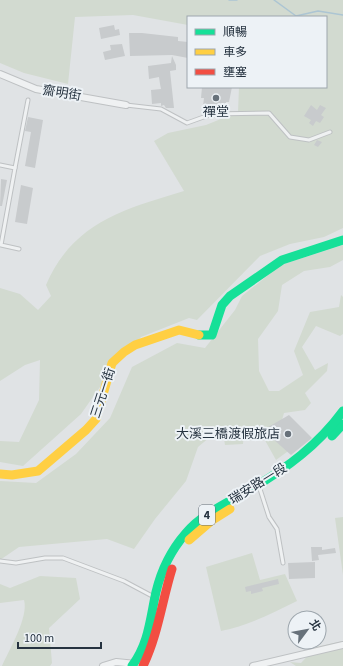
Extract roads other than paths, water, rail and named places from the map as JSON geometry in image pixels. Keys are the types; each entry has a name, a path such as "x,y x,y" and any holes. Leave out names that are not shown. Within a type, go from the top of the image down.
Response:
{"main road":[{"name":"三元一街","path":"0,474 12,475 38,471 86,430 96,419 112,363 124,352 135,345 179,330 205,336 212,334 222,305 230,296 272,266 289,257 343,240"},
{"name":"瑞安路一段","path":"139,664 154,645 163,599 171,571 188,541 211,521 260,488 308,450 328,431 343,412"},
{"name":"瑞安路一段","path":"139,664 151,630 155,597 167,565 186,533 210,513 288,474 313,456 343,424"}],"street":[{"name":"齋明街","path":"0,74 36,89 126,105"},
{"path":"253,666 343,645"},
{"path":"102,666 116,662 139,664"}],"lane":[{"path":"19,250 0,245 28,100"},
{"path":"126,105 161,108 187,123 212,114 269,113 290,137 309,140 330,132"},
{"path":"0,164 15,168"},
{"path":"260,488 270,516 277,529 283,563"},
{"path":"0,562 16,563 45,558 63,558 124,581 155,597"}],"waterway":[{"path":"229,0 237,0"},
{"path":"274,0 296,16 318,11 343,15"}],"place":[{"name":"禪堂","path":"216,98"},
{"name":"大溪三橋渡假旅店","path":"288,434"}]}
